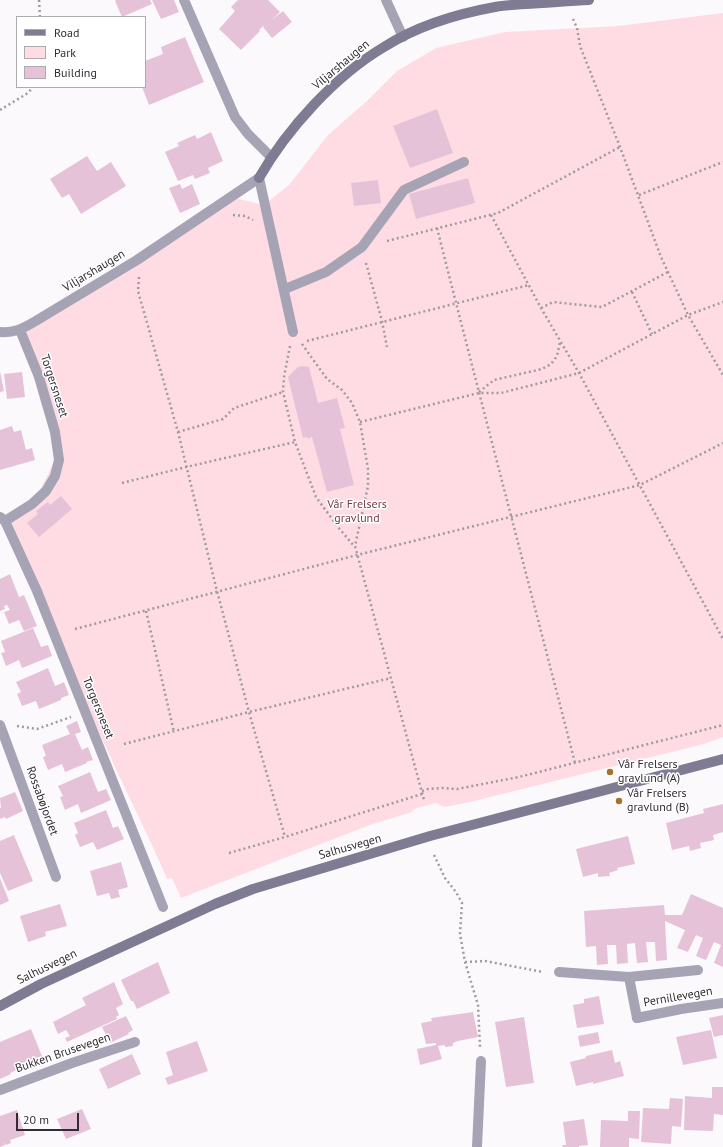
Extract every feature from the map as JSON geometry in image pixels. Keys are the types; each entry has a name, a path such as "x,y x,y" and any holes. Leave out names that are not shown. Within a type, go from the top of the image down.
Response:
{"main road":[{"name":"Viljarshaugen","path":"259,178 271,157 312,108 347,74 383,47 419,29 460,14 496,6 589,0"},
{"name":"Salhusvegen","path":"0,1006 41,984 215,904 253,889 430,836 723,758"}],"street":[{"path":"184,0 235,117 248,134 271,157"},
{"path":"390,1 403,37"},
{"path":"285,288 326,272 362,247 404,190 464,162"},
{"path":"259,178 285,288 293,332"},
{"name":"Viljarshaugen","path":"20,330 137,260 259,178"},
{"path":"0,332 10,333 20,330"},
{"name":"Torgersneset","path":"20,330 39,377 55,432 59,460 55,476 46,491 32,504 3,519 37,591 163,907"},
{"name":"Rossabøjordet","path":"1,730 56,877"},
{"path":"559,972 629,977 698,970"},
{"name":"Pernillevegen","path":"629,977 637,1018 681,1009 723,1003"},
{"name":"Bukken Brusevegen","path":"0,1090 72,1063 135,1042"},
{"path":"477,1147 481,1061"}],"path":[{"path":"39,0 40,16"},
{"path":"573,19 577,28 580,46 661,257 688,315 723,375"},
{"path":"0,110 28,93 32,88"},
{"path":"387,347 382,321 362,247 491,215 620,147"},
{"path":"638,195 723,162"},
{"path":"227,219 233,215 245,216 255,221 269,219"},
{"path":"491,215 541,308 579,373 723,639"},
{"path":"437,228 512,516 574,763"},
{"path":"541,308 553,302 602,307 668,272"},
{"path":"142,274 139,278 138,291 178,432 217,591 249,712 285,837"},
{"path":"354,546 368,486 368,469 360,422 352,403 342,390 327,379 300,342 529,285"},
{"path":"632,292 652,334"},
{"path":"360,422 479,393 501,393 579,373 688,315 723,302"},
{"path":"293,332 285,370 284,392 295,442 316,497 354,546 424,800"},
{"path":"479,393 494,380 542,369 551,364 557,356 561,342"},
{"path":"178,432 224,419 234,408 284,392"},
{"path":"122,483 295,442"},
{"path":"75,629 357,555 640,485 723,443"},
{"path":"146,611 174,732"},
{"path":"124,744 391,678"},
{"path":"1,730 12,726 37,729 85,712"},
{"path":"229,853 285,837 422,793 428,789 457,789 519,777 723,725"},
{"path":"434,855 444,878 456,892 462,903 460,934 465,962 478,1006 481,1061"},
{"path":"465,962 485,960 545,973 559,972"}],"green space":[{"name":"Vår Frelsers gravlund","path":"723,13 723,737 704,744 466,803 444,807 436,803 414,809 412,812 370,825 181,898 172,878 167,879 116,770 5,521 34,502 58,454 20,330 37,326 54,309 226,196 264,205 289,185 328,135 367,101 397,71 436,48 505,32 618,26"}],"building":[{"path":"150,0 152,4 122,16 115,1"},
{"path":"152,0 174,0 179,12 161,19"},
{"path":"238,0 268,0 280,12 272,20 283,11 292,22 272,38 263,26 241,50 219,29 235,11 231,7"},
{"path":"185,37 204,82 149,105 142,88 146,88 146,61 163,54 161,47"},
{"path":"437,109 453,153 410,168 393,126"},
{"path":"211,132 223,161 208,168 210,173 195,179 193,175 178,181 165,152 179,146 177,143 195,135 197,139"},
{"path":"87,156 97,171 111,162 126,186 81,214 69,194 62,198 50,179"},
{"path":"468,178 475,203 416,219 409,194"},
{"path":"378,180 381,203 354,206 351,183"},
{"path":"180,184 182,189 192,184 200,204 180,213 169,188"},
{"path":"298,367 309,367 318,403 337,398 345,428 340,429 354,485 327,492 312,437 308,439 307,437 303,438 288,377"},
{"path":"0,371 4,391 0,392"},
{"path":"22,372 25,397 7,399 4,374"},
{"path":"12,426 14,432 21,430 26,450 32,448 35,460 0,470 0,430"},
{"path":"61,496 72,509 39,537 27,523 38,514 36,511 48,502 50,505"},
{"path":"10,574 19,597 24,595 37,626 24,631 19,620 9,624 4,612 10,610 7,605 4,606 5,609 0,611 0,579"},
{"path":"33,628 41,647 48,645 52,656 22,668 19,660 6,666 1,653 5,652 1,641"},
{"path":"48,668 55,686 64,682 69,695 39,709 36,701 22,706 17,694 21,692 16,682"},
{"path":"77,721 81,732 75,734 82,750 88,747 93,760 65,772 62,764 48,770 43,757 46,756 42,745 70,734 66,726"},
{"path":"90,772 98,792 106,789 111,800 81,813 78,804 65,810 60,797 63,796 58,786"},
{"path":"15,792 23,811 6,819 5,817 0,819 0,798"},
{"path":"723,804 723,832 713,835 714,840 700,843 701,848 690,851 689,846 672,850 666,823 704,813 703,809"},
{"path":"106,810 113,828 118,826 124,839 97,850 93,842 80,847 75,835 78,833 74,823"},
{"path":"14,835 33,881 8,891 0,873 0,841"},
{"path":"628,836 635,864 617,868 618,870 609,873 610,876 598,877 598,873 583,877 576,849"},
{"path":"121,862 128,887 118,890 120,897 111,899 109,893 97,896 90,871"},
{"path":"0,878 9,901 0,905"},
{"path":"691,894 723,908 723,967 714,963 721,945 714,942 706,960 696,956 703,938 696,935 688,952 677,948 685,930 665,921 667,960 656,961 655,942 646,942 648,962 637,963 635,943 627,944 628,963 617,964 616,945 607,945 608,964 597,965 596,946 586,947 584,911 664,905 665,915 682,915"},
{"path":"60,904 67,926 45,932 46,936 28,942 20,916"},
{"path":"158,962 170,993 137,1009 133,1001 131,1001 121,980"},
{"path":"114,982 123,1004 116,1008 119,1015 116,1017 117,1019 67,1042 65,1038 70,1036 66,1030 58,1034 53,1022 86,1005 82,998"},
{"path":"599,996 604,1024 577,1028 573,1005 584,1003 584,999"},
{"path":"473,1012 478,1037 458,1041 453,1043 453,1046 438,1046 442,1059 420,1065 417,1049 436,1045 436,1043 426,1044 421,1023 432,1021 431,1018"},
{"path":"723,1015 723,1035 714,1037 709,1018"},
{"path":"126,1016 133,1030 128,1033 129,1034 110,1043 102,1027"},
{"path":"524,1017 534,1083 506,1087 495,1022"},
{"path":"31,1029 44,1061 32,1066 31,1064 0,1079 0,1042"},
{"path":"711,1030 717,1058 683,1065 676,1037"},
{"path":"598,1032 600,1043 580,1047 578,1036"},
{"path":"197,1041 208,1071 168,1085 165,1078 173,1075 166,1052"},
{"path":"612,1050 615,1063 620,1061 624,1076 593,1084 593,1082 576,1086 570,1062 586,1058 586,1056"},
{"path":"132,1054 141,1074 108,1089 99,1069"},
{"path":"712,1087 723,1087 723,1115 714,1114 713,1131 684,1130 685,1096 712,1098"},
{"path":"670,1098 683,1099 681,1127 672,1126 671,1144 641,1142 643,1108 669,1109"},
{"path":"82,1109 91,1129 66,1139 57,1119"},
{"path":"17,1110 25,1135 10,1140 11,1143 6,1145 4,1142 5,1145 0,1147 0,1116"},
{"path":"628,1111 640,1111 639,1139 629,1138 629,1147 600,1147 601,1120 628,1121"},
{"path":"584,1119 588,1145 579,1147 563,1147 562,1145 566,1145 563,1122"}],"place":[{"name":"Vår Frelsers gravlund (A)","path":"610,772"},
{"name":"Vår Frelsers gravlund (B)","path":"619,801"}]}
